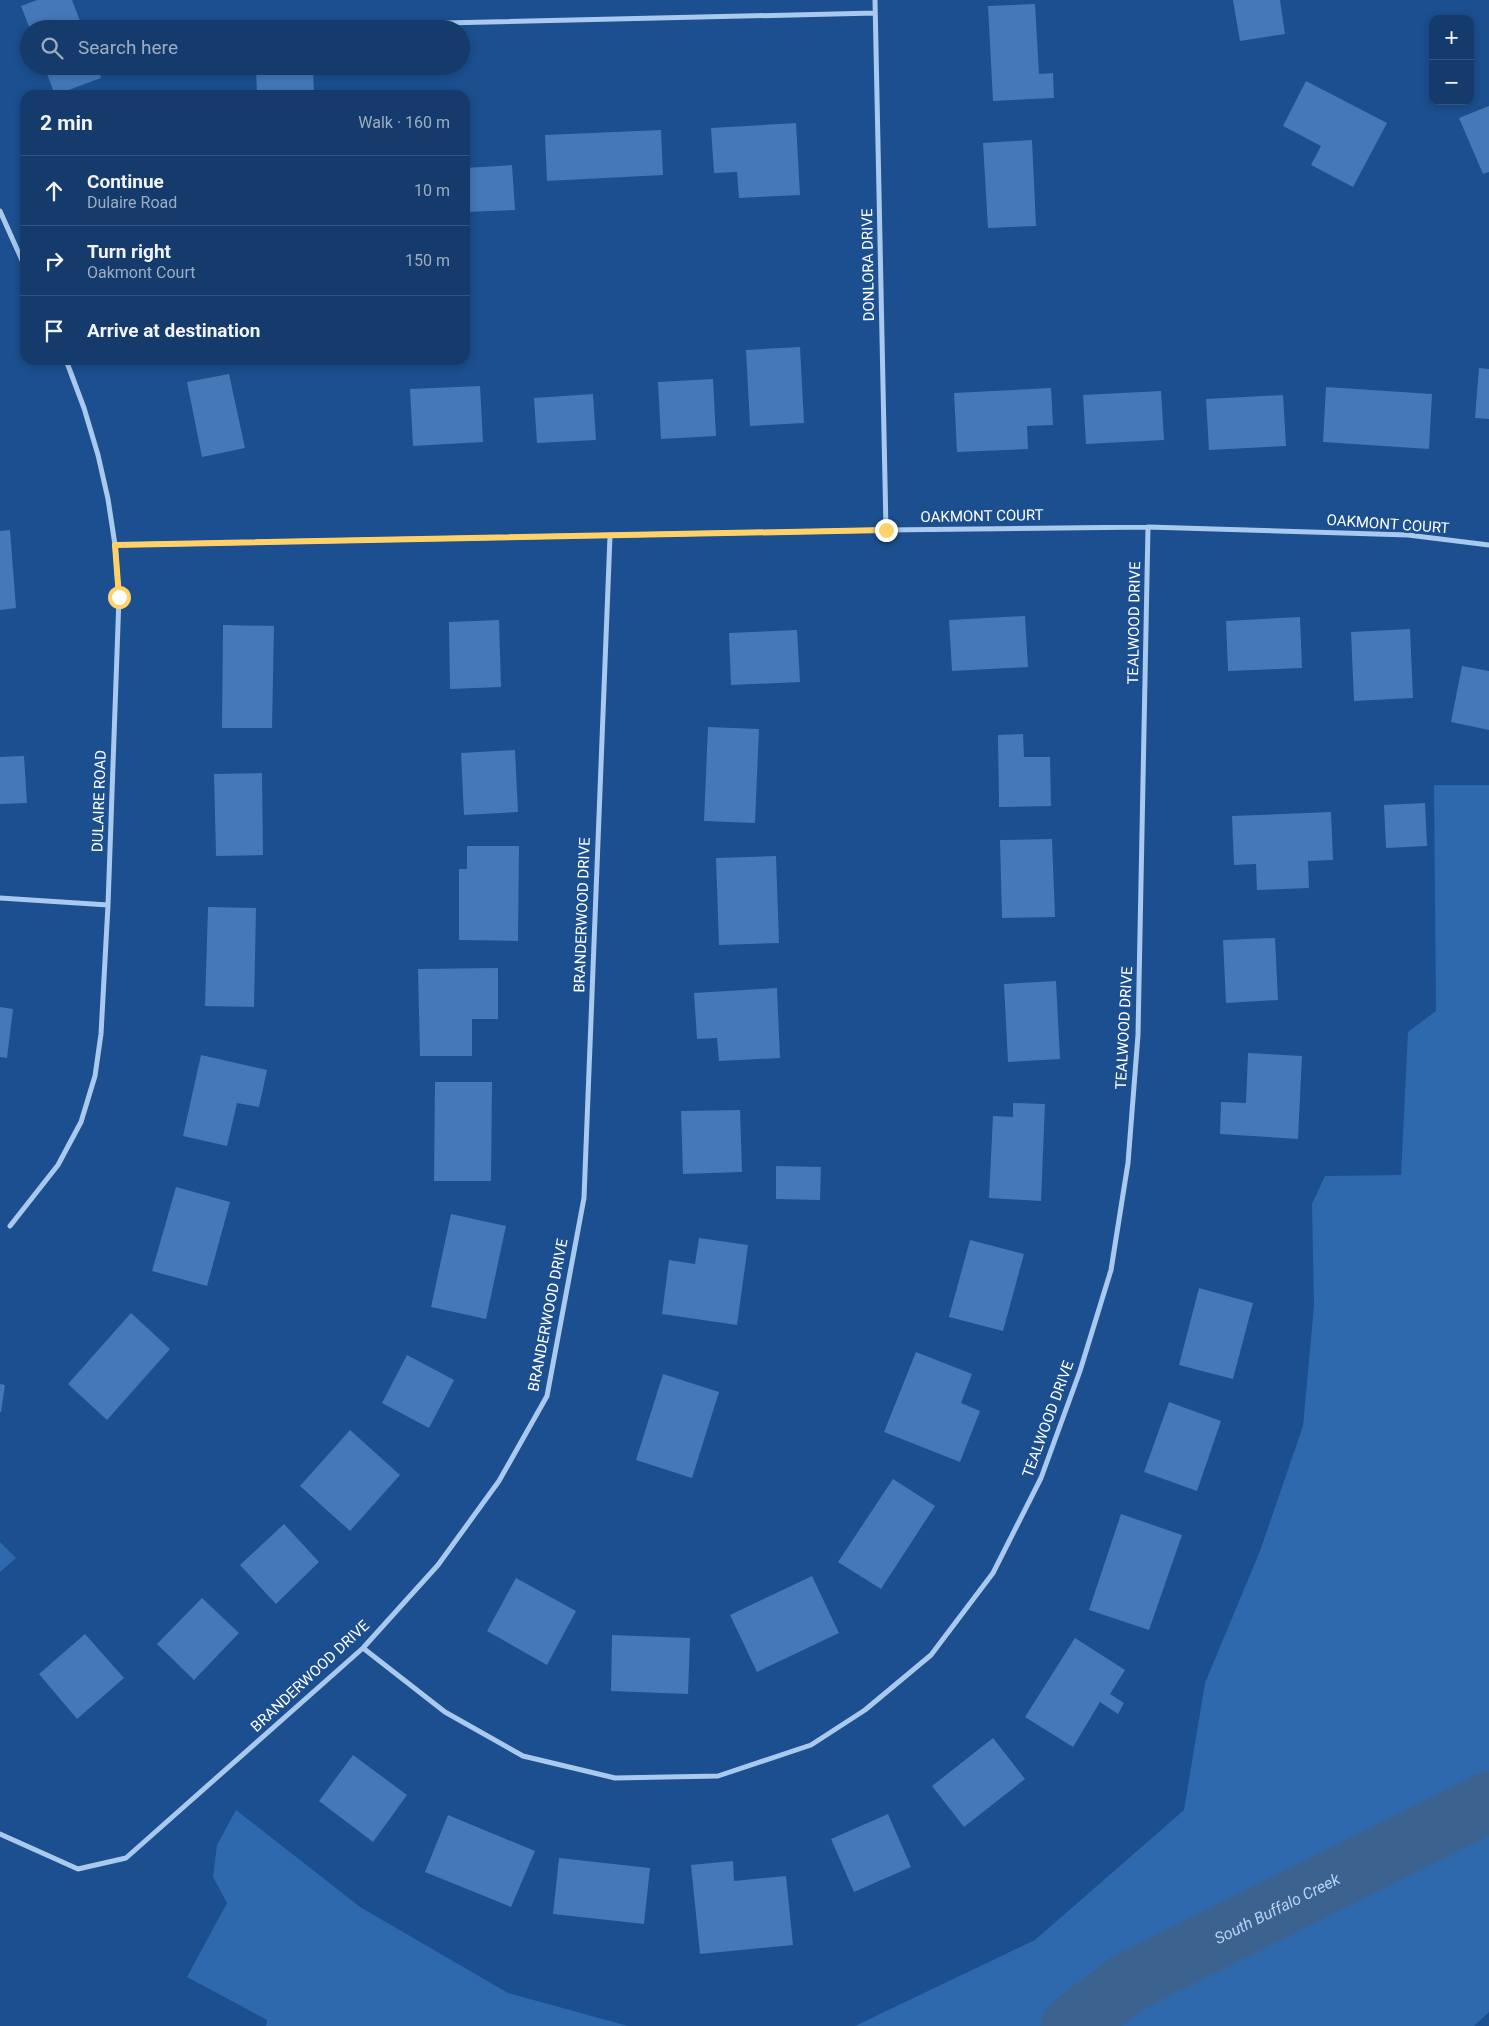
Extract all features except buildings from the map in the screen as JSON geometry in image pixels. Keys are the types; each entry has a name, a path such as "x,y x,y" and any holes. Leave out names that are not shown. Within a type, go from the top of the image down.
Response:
{"street":[{"name":"DONLORA DRIVE","path":"875,0 886,530"},
{"path":"470,22 874,13"},
{"path":"0,211 20,256"},
{"name":"DULAIRE ROAD","path":"10,1226 58,1165 81,1122 95,1076 101,1034 108,905 119,597 115,545 108,500 98,455 68,365"},
{"name":"OAKMONT COURT","path":"115,545 886,530 1148,527 1408,535 1489,545"},
{"name":"TEALWOOD DRIVE","path":"363,1648 445,1712 524,1756 615,1778 718,1776 811,1744 865,1710 931,1655 993,1573 1041,1478 1080,1372 1111,1270 1128,1163 1138,1035 1148,527"},
{"name":"BRANDERWOOD DRIVE","path":"0,1834 78,1870 126,1858 363,1648 438,1565 499,1481 547,1396 584,1198 610,536"},
{"path":"0,898 108,905"}],"shaded area":[{"path":"1434,785 1489,785 1489,2012 1474,2026 855,2026 1035,1940 1184,1810 1205,1683 1260,1551 1303,1426 1314,1306 1312,1204 1325,1176 1401,1175 1408,1032 1436,1011"},
{"path":"0,1542 16,1558 0,1572"},
{"path":"236,1810 360,1907 508,1993 628,2026 266,2026 267,2020 187,1977 227,1903 213,1877 217,1845"}],"waterway":[{"name":"South Buffalo Creek","path":"1071,2026 1128,1983 1489,1802"}],"route":[{"path":"119,597 115,545 886,530"}]}
